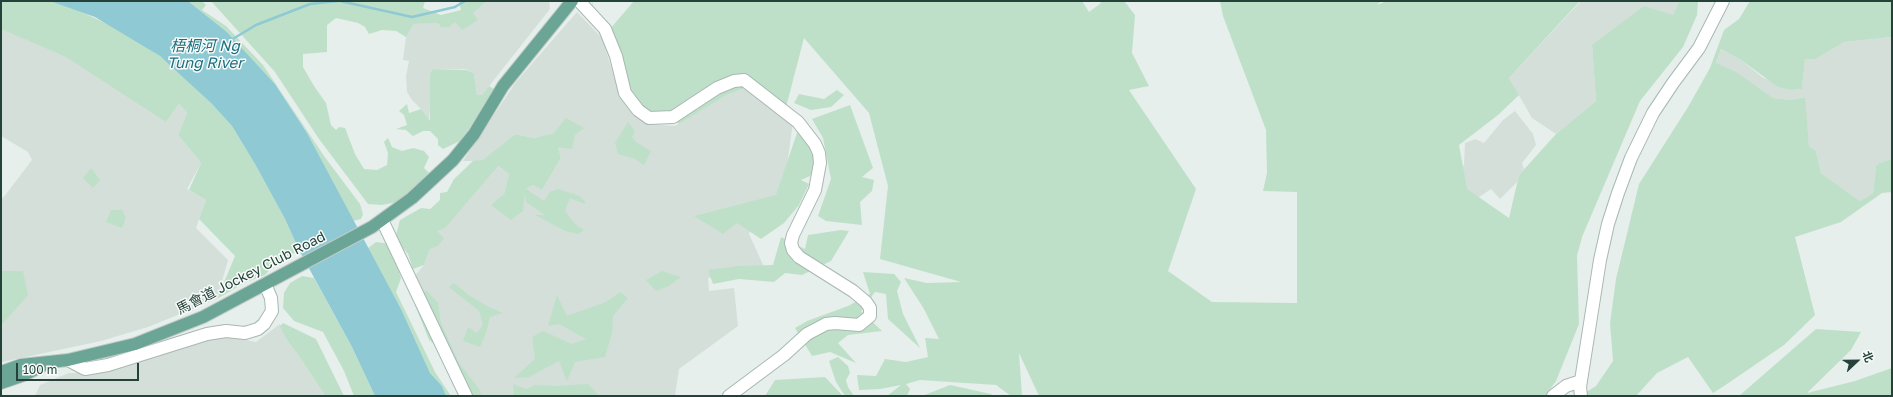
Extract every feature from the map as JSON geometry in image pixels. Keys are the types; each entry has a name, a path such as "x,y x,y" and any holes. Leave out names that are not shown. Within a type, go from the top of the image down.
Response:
{"main road":[{"name":"馬會道 Jockey Club Road","path":"1,372 21,365 68,360 135,344 203,317 377,224 412,198 453,160 474,134 503,86 572,2"},
{"name":"馬會道 Jockey Club Road","path":"1,383 24,375 48,362"}],"street":[{"path":"1581,396 1581,381 1600,260 1608,224 1618,193 1631,158 1654,113 1673,83 1699,48 1723,1"},
{"path":"572,2 605,29 616,56 625,93 638,110 649,118 673,117 717,88 734,81 744,80 798,122 815,144 819,153 820,163 815,190 793,235 791,243 793,250 799,257 853,291 866,302 870,308 870,316 859,325 835,323 826,324 807,334 784,355 729,396"},
{"path":"377,224 466,396"},
{"path":"68,360 85,369 108,365 207,334 226,331 245,333 258,329 264,324 272,311 271,298 265,284"},
{"path":"1553,396 1566,386 1581,381"}],"shaded area":[{"path":"487,1 549,1 550,9 482,95 477,95 474,73 465,69 433,69 429,121 407,92 406,76 409,61 403,60 406,37 414,24 477,20 472,13"},
{"path":"1581,1 1679,1 1673,15 1592,45 1596,101 1556,134 1532,118 1509,78"},
{"path":"577,12 602,38 619,92 646,124 675,126 727,95 748,87 793,122 781,210 754,219 749,234 765,269 708,278 709,291 734,288 738,326 679,369 675,396 460,396 408,284 424,265 437,231 496,165 509,174 504,194 526,189 533,185 542,190 561,158 554,133 534,138 515,134 483,161 463,161 516,82"},
{"path":"2,29 72,59 166,121 179,102 187,113 178,135 201,163 187,189 206,200 196,228 228,260 217,299 148,327 101,341 2,362 1,326 11,313 1,288 1,197 3,198 32,160 28,152 1,136"},
{"path":"1892,37 1892,159 1876,166 1873,193 1860,201 1821,173 1816,151 1809,146 1804,97 1791,100 1773,98 1716,64 1721,49 1741,60 1762,77 1792,90 1802,89 1805,58 1844,42"},
{"path":"1515,111 1533,134 1536,145 1522,163 1524,169 1519,175 1517,182 1500,199 1491,189 1472,202 1452,175 1464,165 1465,143 1475,139 1484,143 1503,120"},
{"path":"280,324 286,339 325,396 35,396 40,385 69,373 91,373 221,335 256,342"}],"green space":[{"path":"1,1 50,1 73,8 114,27 160,56 175,68 232,126 285,219 299,250 274,265 265,275 244,283 217,299 235,256 199,219 206,200 189,190 201,163 178,135 187,113 179,103 166,122 66,57 1,29"},
{"path":"188,1 202,1 206,5 202,10 226,26 263,65 324,156 360,204 363,214 361,219 353,221 307,133 275,84 227,32"},
{"path":"211,1 425,1 423,8 441,15 461,10 459,1 487,1 473,13 478,20 462,30 455,22 449,27 441,27 438,23 414,24 406,37 396,31 382,30 369,34 365,27 358,23 336,18 327,25 327,52 303,54 303,67 326,103 331,125 336,130 339,127 345,128 355,154 364,169 377,170 387,165 388,153 384,142 388,138 392,147 402,151 413,148 424,151 429,157 424,168 432,176 402,201 382,205 368,204 319,139 275,72"},
{"path":"593,1 593,12 610,29 634,1 1082,1 1089,12 1101,3 1100,1 1124,1 1135,15 1132,53 1149,86 1129,90 1196,189 1168,271 1212,302 1297,303 1297,192 1263,191 1267,173 1266,130 1223,16 1220,1 1381,1 1377,5 1387,1 1580,1 1509,78 1519,95 1498,115 1459,145 1467,189 1509,218 1519,175 1556,134 1596,101 1592,45 1644,6 1673,15 1679,1 1698,1 1697,15 1683,47 1640,101 1582,237 1577,256 1579,324 1556,381 1545,396 1039,396 1019,353 1022,396 1011,396 996,385 920,380 906,384 910,389 907,396 887,396 901,385 880,389 859,390 857,375 876,376 885,359 906,362 928,357 925,338 939,339 924,309 904,278 927,283 961,282 880,259 888,186 869,113 804,38 785,111 748,87 727,95 679,124 673,117 646,116 627,95 606,28 591,13"},
{"path":"1750,1 1892,1 1892,37 1844,42 1815,59 1805,59 1802,89 1792,90 1778,87 1741,60 1721,49 1716,63 1736,72 1773,98 1791,100 1805,97 1809,146 1816,151 1821,173 1860,201 1873,193 1876,166 1892,159 1892,192 1882,193 1841,222 1795,237 1815,315 1784,345 1724,386 1713,393 1688,357 1657,373 1636,396 1580,396 1596,386 1613,361 1610,323 1616,279 1639,184 1688,107 1710,68 1724,30 1739,19"},
{"path":"433,69 466,70 474,73 477,95 482,95 489,86 497,91 491,94 485,106 460,141 443,149 438,145 438,139 430,131 423,131 413,136 406,130 396,129 407,125 404,115 399,111 407,104 409,113 421,109 430,121 430,74"},
{"path":"837,90 844,95 831,107 811,110 794,103 799,94 824,99"},
{"path":"850,105 873,168 862,177 874,180 872,191 860,202 862,225 826,221 818,216 831,179 823,138 812,119"},
{"path":"566,118 584,128 575,135 572,149 558,147 561,158 542,190 533,185 526,189 544,201 550,192 558,189 580,196 585,204 570,198 565,211 576,225 584,230 578,234 565,231 535,215 545,215 526,202 525,193 523,211 511,220 491,205 504,194 509,174 498,166 445,228 437,231 444,238 438,246 430,249 424,265 413,269 408,254 395,239 400,220 421,208 430,209 440,200 440,193 447,192 454,179 473,161 483,160 515,134 534,138 554,133"},
{"path":"628,122 635,131 632,137 636,142 651,151 644,165 635,159 618,154 615,143"},
{"path":"798,130 823,151 810,176 801,180 809,184 799,205 784,223 761,239 737,223 723,234 694,216 776,195"},
{"path":"91,168 100,180 93,188 83,178"},
{"path":"111,210 122,210 126,218 122,228 106,222"},
{"path":"841,230 849,231 831,261 802,275 785,273 774,282 739,279 713,284 708,270 739,266 773,265 781,237 805,249 808,235"},
{"path":"376,242 390,244 401,278 396,292 435,372 451,396 446,396 442,386 430,373 402,311 367,249"},
{"path":"1,271 23,271 28,295 1,326"},
{"path":"662,271 681,277 669,286 656,291 646,280"},
{"path":"863,272 894,274 901,282 897,291 903,314 920,348 888,319 886,294 875,292 861,311 882,331 848,335 838,343 856,363 830,352 812,356 795,328 807,321 848,306 870,294"},
{"path":"302,276 314,278 352,347 375,396 354,396 344,371 323,332 294,321 283,308 284,293 290,283"},
{"path":"454,283 470,296 503,313 490,317 486,333 480,347 463,341 468,327 477,333 483,325 479,311 449,287"},
{"path":"426,290 438,303 441,323 459,363 480,390 481,396 463,396 441,349 429,340 415,305"},
{"path":"620,292 628,298 613,316 612,333 605,357 575,362 567,381 559,361 529,377 514,378 535,359 532,337 543,331 572,344 586,339 559,324 548,326 557,295 567,316 606,302"},
{"path":"283,323 316,339 344,396 325,396 286,339 280,326"},
{"path":"1816,329 1861,332 1851,350 1807,393 1855,381 1892,368 1892,396 1739,396"},
{"path":"838,357 848,366 850,373 846,380 848,387 854,396 845,396 836,382 829,361"},
{"path":"825,377 843,396 765,396 775,380"},
{"path":"513,384 526,389 535,385 557,386 588,384 599,396 514,396"},
{"path":"950,385 991,394 993,396 922,396"}],"water":[{"name":"梧桐河 Ng Tung River","path":"50,1 188,1 227,32 275,84 307,133 402,311 430,373 442,386 446,396 375,396 352,347 299,250 285,219 232,126 211,103 160,56 95,17"}],"waterway":[{"path":"231,40 256,25 310,4 338,1"},
{"path":"340,1 412,17 455,7 465,1"}]}
